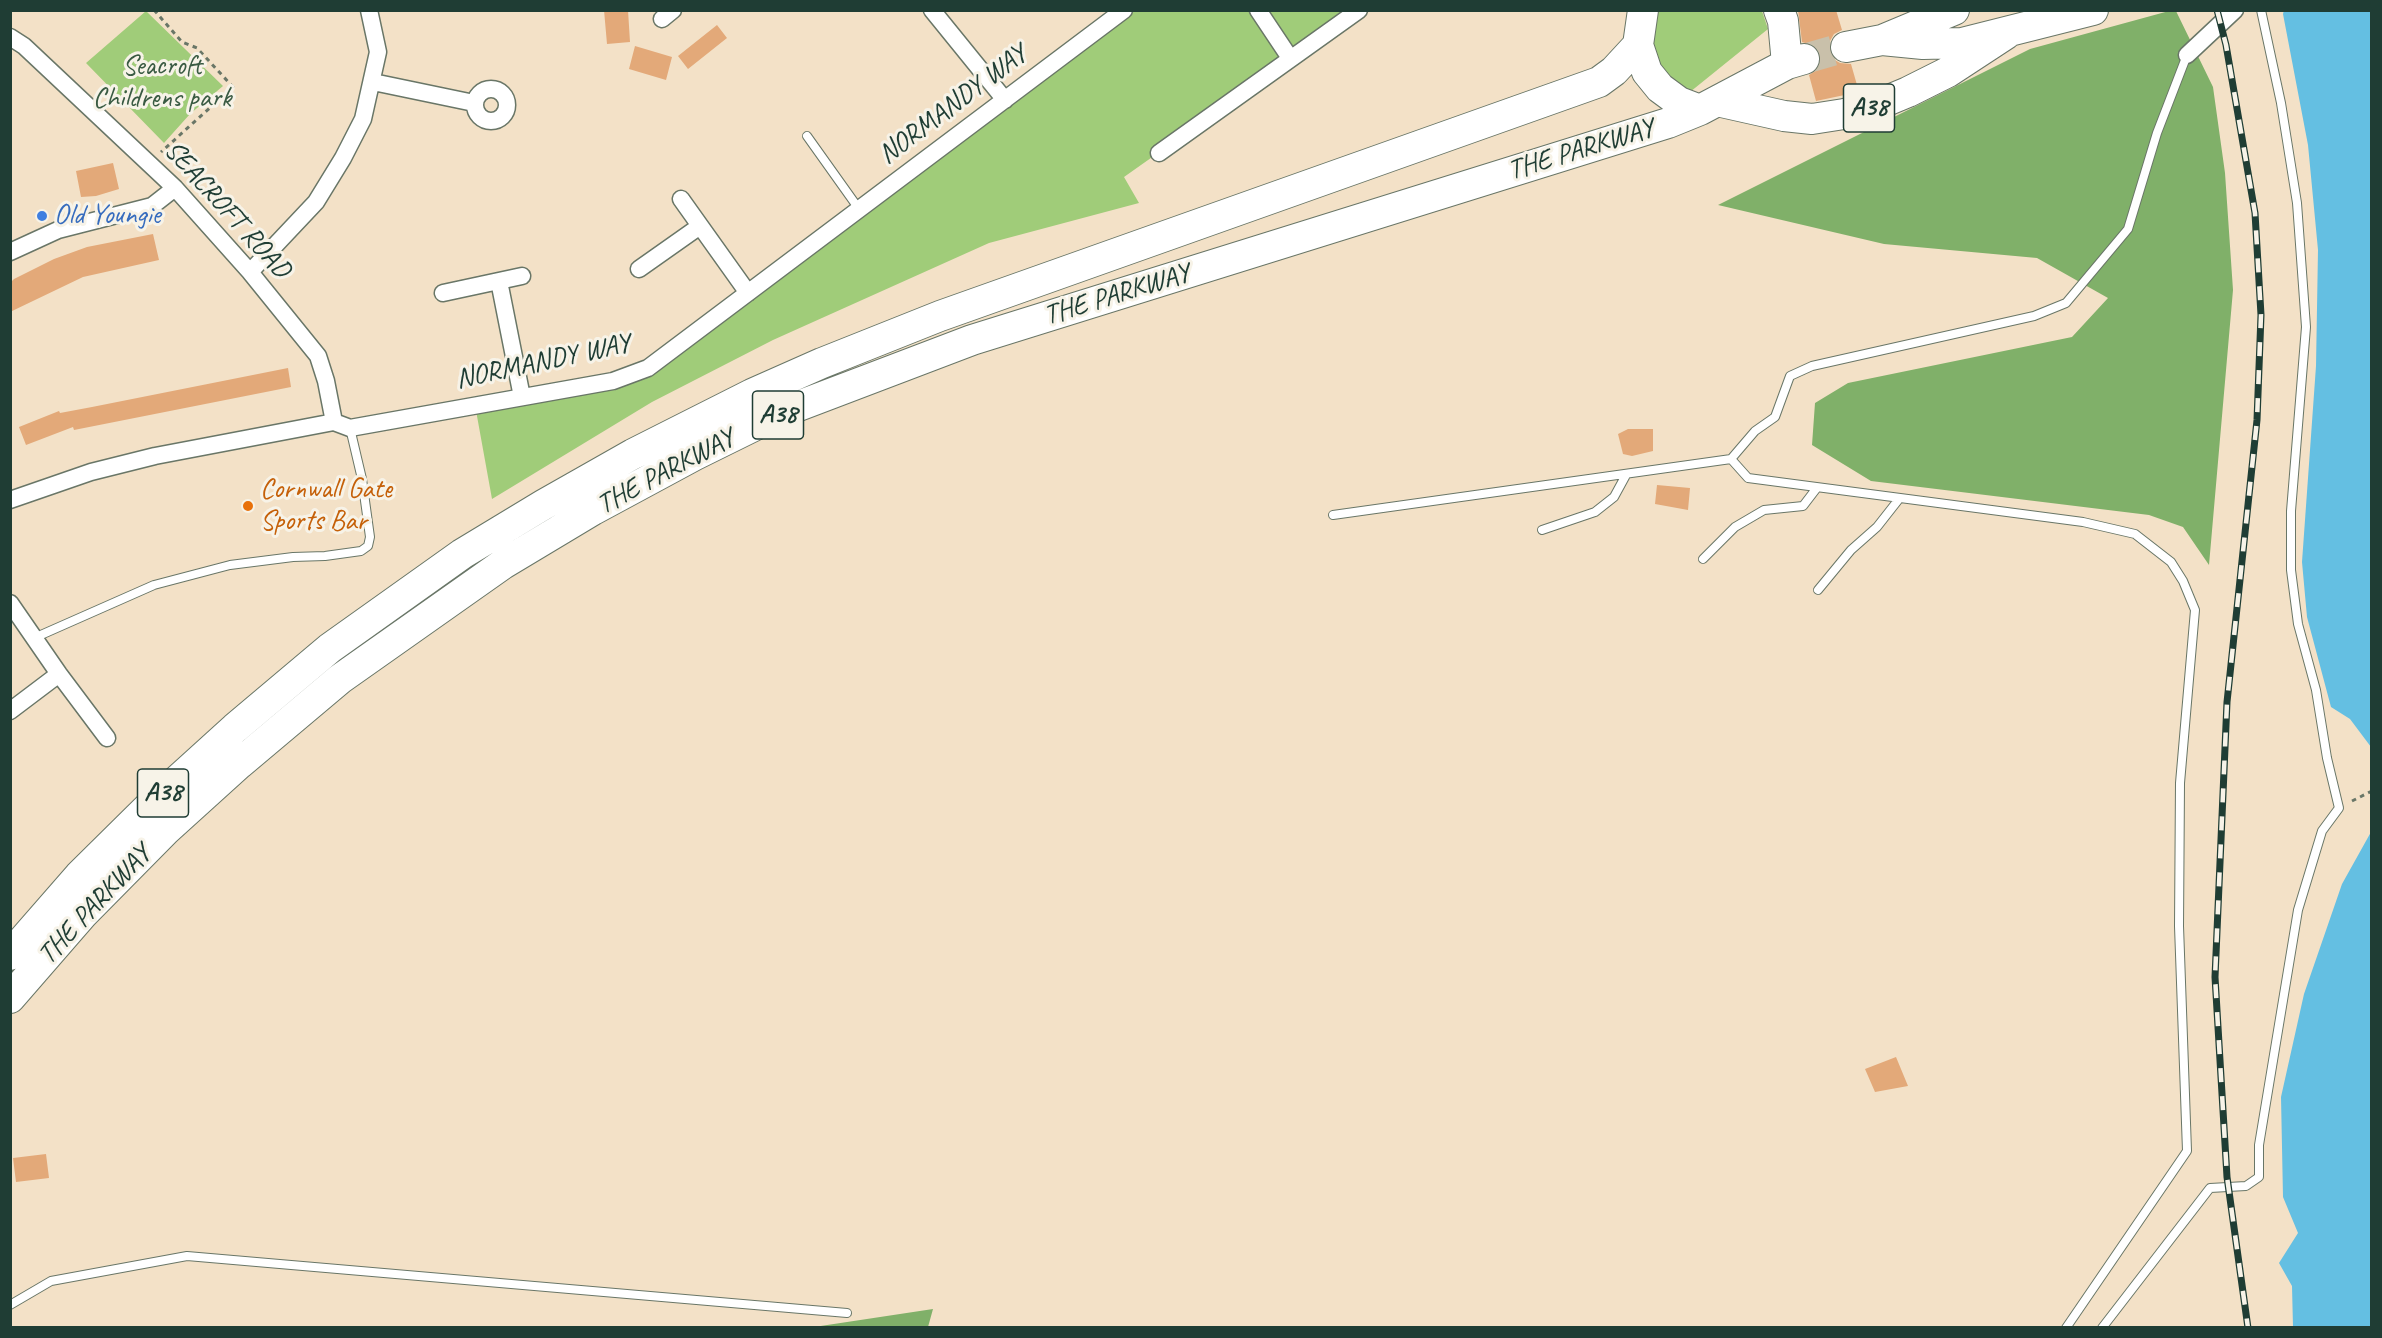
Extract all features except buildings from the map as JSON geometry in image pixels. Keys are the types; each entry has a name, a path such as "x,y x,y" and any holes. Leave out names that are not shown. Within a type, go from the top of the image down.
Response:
{"highway":[{"path":"1643,10 1638,45 1647,72 1660,88 1679,102 1708,105"},
{"name":"THE PARKWAY","path":"10,998 83,914 165,831 239,764 340,679 503,564 593,510 695,455 780,413 972,340 1668,123 1796,61 1779,10"},
{"name":"A38","path":"1846,47 1882,40 1954,10"},
{"name":"A38","path":"1882,40 1923,44 1962,43 2006,34 2087,12"},
{"name":"A38","path":"1708,105 1812,119 1844,114 1872,107 1908,92 1948,72 2006,34"},
{"name":"THE PARKWAY","path":"10,955 79,876 160,796 235,728 330,648 462,554 613,466 752,394 822,363 929,321 1599,82 1614,71 1638,45"}],"street":[{"path":"250,272 316,202 343,158 363,119 378,52 369,10"},
{"path":"932,10 1005,100"},
{"name":"NORMANDY WAY","path":"10,500 91,472 155,456 613,381 648,368 1124,10"},
{"path":"1258,10 1290,58"},
{"path":"1159,153 1359,10"},
{"path":"2187,56 2235,10"},
{"name":"SEACROFT ROAD","path":"10,38 24,46 175,188 250,272 318,356 342,425"},
{"path":"373,82 474,103"},
{"path":"10,252 58,230 152,206 175,188"},
{"path":"681,199 748,293"},
{"path":"639,269 700,226"},
{"path":"443,293 522,276"},
{"path":"499,281 522,397"},
{"path":"10,603 58,674 107,738"},
{"path":"10,711 58,674"}],"lane":[{"path":"2102,1328 2210,1188 2246,1186 2259,1178 2259,1145 2298,910 2322,831 2339,808 2327,758 2316,690 2298,624 2291,570 2291,511 2306,327 2297,203 2281,103 2261,10"},
{"path":"1333,515 1731,459 1755,431 1775,417 1790,376 1812,366 2034,316 2066,303 2128,229 2157,133 2187,56"},
{"path":"807,136 859,209"},
{"path":"34,638 164,582 230,565 361,551 368,546 370,537 362,479 342,425"},
{"path":"1731,459 1748,478 1816,489 2083,522 2135,534 2171,562 2183,581 2195,610 2180,783 2179,926 2187,1151 2066,1328"},
{"path":"1542,530 1595,512 1614,497 1626,474"},
{"path":"1703,559 1735,527 1764,510 1803,506 1816,489"},
{"path":"1818,590 1851,550 1877,527 1899,499"},
{"path":"10,1305 51,1281 187,1256 847,1312"}],"path":[{"path":"149,163 233,87 197,48 182,42 154,10"},
{"path":"2339,808 2372,791"}],"green space":[{"path":"1658,10 1762,11 1768,29 1690,92 1673,82 1660,67 1652,49"},
{"name":"Seacroft Childrens park","path":"146,11 223,86 190,114 164,143 86,63"},
{"path":"1124,11 1359,11 1124,177 1139,203 989,243 773,340 652,402 492,499 475,405 648,368"},
{"path":"2176,11 2213,87 2225,173 2233,290 2209,565 2183,527 2149,515 1871,481 1812,445 1815,403 1848,383 2072,337 2108,298 2037,258 1884,244 1718,205 2030,49"},
{"path":"933,1309 928,1327 814,1327"}],"water":[{"path":"2284,10 2371,11 2371,747 2350,719 2331,707 2307,617 2302,562 2316,366 2318,250 2308,145"},
{"path":"2371,832 2371,1327 2293,1327 2292,1286 2279,1263 2298,1233 2283,1197 2281,1097 2304,994 2342,884"}],"tunnel":[{"path":"1804,59 1846,47"}],"railway":[{"path":"2217,10 2226,45 2255,213 2261,315 2257,420 2227,702 2215,977 2227,1177 2248,1328"}],"place":[{"name":"Old Youngie","path":"42,216"},
{"name":"Cornwall Gate Sports Bar","path":"248,506"}]}
